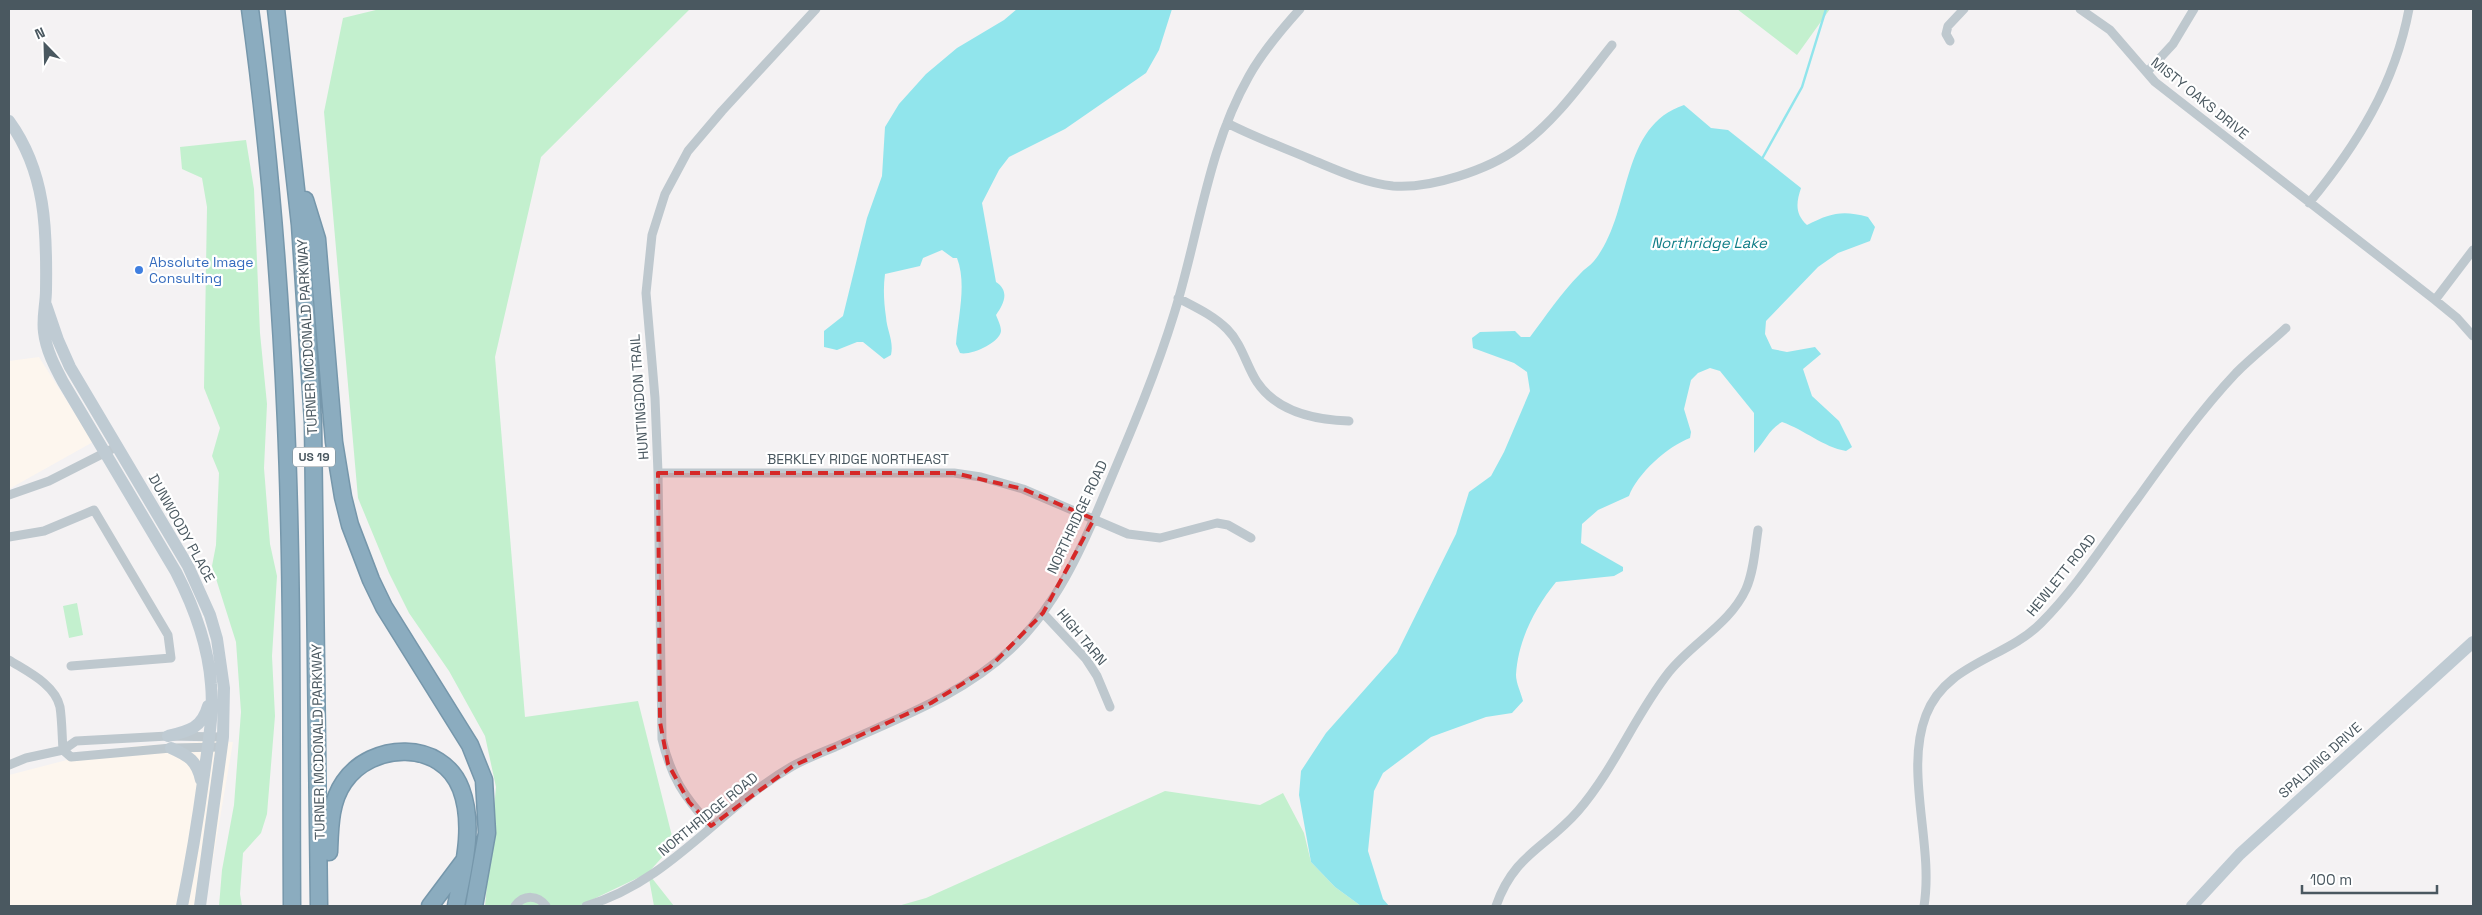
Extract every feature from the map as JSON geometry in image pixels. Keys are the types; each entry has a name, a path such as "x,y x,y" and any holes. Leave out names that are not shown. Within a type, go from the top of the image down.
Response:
{"highway":[{"name":"TURNER MCDONALD PARKWAY","path":"250,9 274,227 286,423 292,906"},
{"name":"TURNER MCDONALD PARKWAY","path":"276,9 294,162 304,274 313,439 319,906"},
{"path":"294,162 317,239 334,442 338,473 350,525 384,607 470,745 484,780 487,826 477,902"},
{"path":"328,906 330,827 338,793 357,767 379,755 401,751 422,754 442,765 453,776 460,787 466,811 466,858 456,906"},
{"path":"430,906 466,858"}],"street":[{"name":"HUNTINGDON TRAIL","path":"711,826 689,802 678,786 668,764 662,739 658,473 655,398 646,294 649,254 657,217 672,179 688,151 722,111 816,9"},
{"name":"NORTHRIDGE ROAD","path":"586,906 618,895 642,883 670,863 711,826 758,788 793,766 931,703 967,683 1009,651 1043,613 1071,568 1094,519 1137,416 1178,298 1213,163 1227,123 1248,78 1269,44 1300,9"},
{"path":"1950,41 1946,34 1948,26 1964,9"},
{"name":"MISTY OAKS DRIVE","path":"2080,9 2110,30 2155,82 2435,300"},
{"path":"2147,72 2173,44 2194,9"},
{"path":"2309,203 2360,136 2379,101 2395,63 2408,9"},
{"path":"1227,123 1363,180 1394,186 1426,184 1482,168 1519,148 1539,131 1565,103 1612,45"},
{"name":"DUNWOODY PLACE","path":"9,121 32,165 43,204 46,228 46,302 43,323 50,356 63,382 176,572 190,600 205,648 212,692 209,742 182,906"},
{"path":"2473,250 2435,300 2457,318 2473,336"},
{"path":"1178,298 1210,315 1228,329 1242,348 1257,381 1275,401 1310,416 1349,421"},
{"name":"DUNWOODY PLACE","path":"46,302 63,353 188,566 210,614 222,666 224,705 222,742 200,906"},
{"name":"HEWLETT ROAD","path":"1924,906 1926,848 1918,758 1922,728 1938,693 1953,677 2021,640 2043,622 2225,385 2286,328"},
{"path":"9,494 49,481 118,446"},
{"name":"BERKLEY RIDGE NORTHEAST","path":"658,473 954,473 982,477 1023,489 1128,534 1148,538 1172,536 1217,523 1228,525 1251,538"},
{"path":"9,537 44,531 94,510 168,635 171,658 72,666"},
{"path":"1496,906 1502,888 1513,871 1577,812 1601,782 1669,672 1684,655 1727,617 1738,603 1751,575 1758,530"},
{"name":"HIGH TARN","path":"1043,613 1086,659 1097,676 1110,707"},
{"name":"SPALDING DRIVE","path":"2192,906 2240,854 2473,642"},
{"path":"9,660 38,677 56,698 60,705 63,750 71,757 170,742 199,725 206,716 212,692"},
{"path":"9,765 26,758 63,750 76,741 222,742"},
{"path":"170,742 190,757 198,766 203,785"},
{"path":"190,866 193,906"},
{"path":"516,905 531,897 547,905"}],"highlighted area":[{"path":"658,473 954,473 1023,489 1094,519 1043,613 990,667 931,703 793,766 711,826 689,802 668,764 660,722"}],"shaded area":[{"path":"39,357 93,442 9,489 9,361"},
{"path":"211,741 233,742 205,906 9,906 9,775 90,754 136,746"}],"green space":[{"path":"380,9 690,9 541,157 495,357 525,717 638,701 674,844 648,873 579,906 485,906 496,787 485,736 449,671 409,613 389,573 358,498 324,112 343,18"},
{"path":"1737,9 1830,9 1797,55"},
{"path":"246,140 254,189 260,333 267,404 264,468 270,544 277,576 272,656 275,716 267,814 261,833 243,853 240,894 242,906 219,906 222,870 234,805 241,712 236,642 212,566 216,545 219,473 212,456 220,428 204,388 207,207 202,178 182,169 180,147"},
{"path":"77,603 83,635 69,638 63,606"},
{"path":"1165,791 1260,805 1283,793 1304,833 1311,862 1335,887 1361,906 898,906 926,898"},
{"path":"648,873 674,906 654,906"}],"water":[{"path":"1017,9 1172,9 1159,50 1146,73 1065,129 1009,157 999,170 982,203 996,282 1003,289 1004,293 1003,302 996,315 1001,331 996,340 977,351 960,353 956,344 962,290 960,268 957,258 953,258 942,250 923,258 920,266 885,274 884,301 892,345 891,355 884,359 863,342 857,342 837,350 824,347 824,331 843,316 867,218 882,176 885,127 899,104 926,74 957,48 1004,20"},
{"name":"Northridge Lake","path":"1684,105 1711,128 1728,130 1801,188 1798,208 1800,217 1807,225 1830,215 1844,213 1868,217 1875,227 1870,241 1838,253 1818,267 1766,321 1765,334 1772,349 1787,352 1815,347 1821,354 1803,369 1812,396 1839,421 1852,447 1846,451 1838,449 1782,422 1770,432 1754,453 1754,413 1720,371 1710,368 1698,373 1691,380 1684,409 1691,432 1690,438 1672,447 1654,462 1639,479 1629,496 1598,510 1582,524 1581,543 1623,567 1623,571 1614,576 1556,582 1541,603 1529,625 1520,649 1516,675 1523,701 1512,713 1486,717 1431,737 1383,773 1374,791 1368,851 1383,899 1389,906 1361,906 1335,887 1311,862 1299,795 1301,771 1326,733 1397,653 1456,534 1469,492 1491,476 1504,452 1530,391 1527,372 1514,363 1473,348 1472,338 1480,332 1515,331 1521,337 1530,337 1566,289 1594,261 1606,242 1637,152 1648,132 1663,116"}],"waterway":[{"path":"1763,157 1802,87 1826,9"}],"place":[{"name":"Absolute Image Consulting","path":"139,270"}]}
